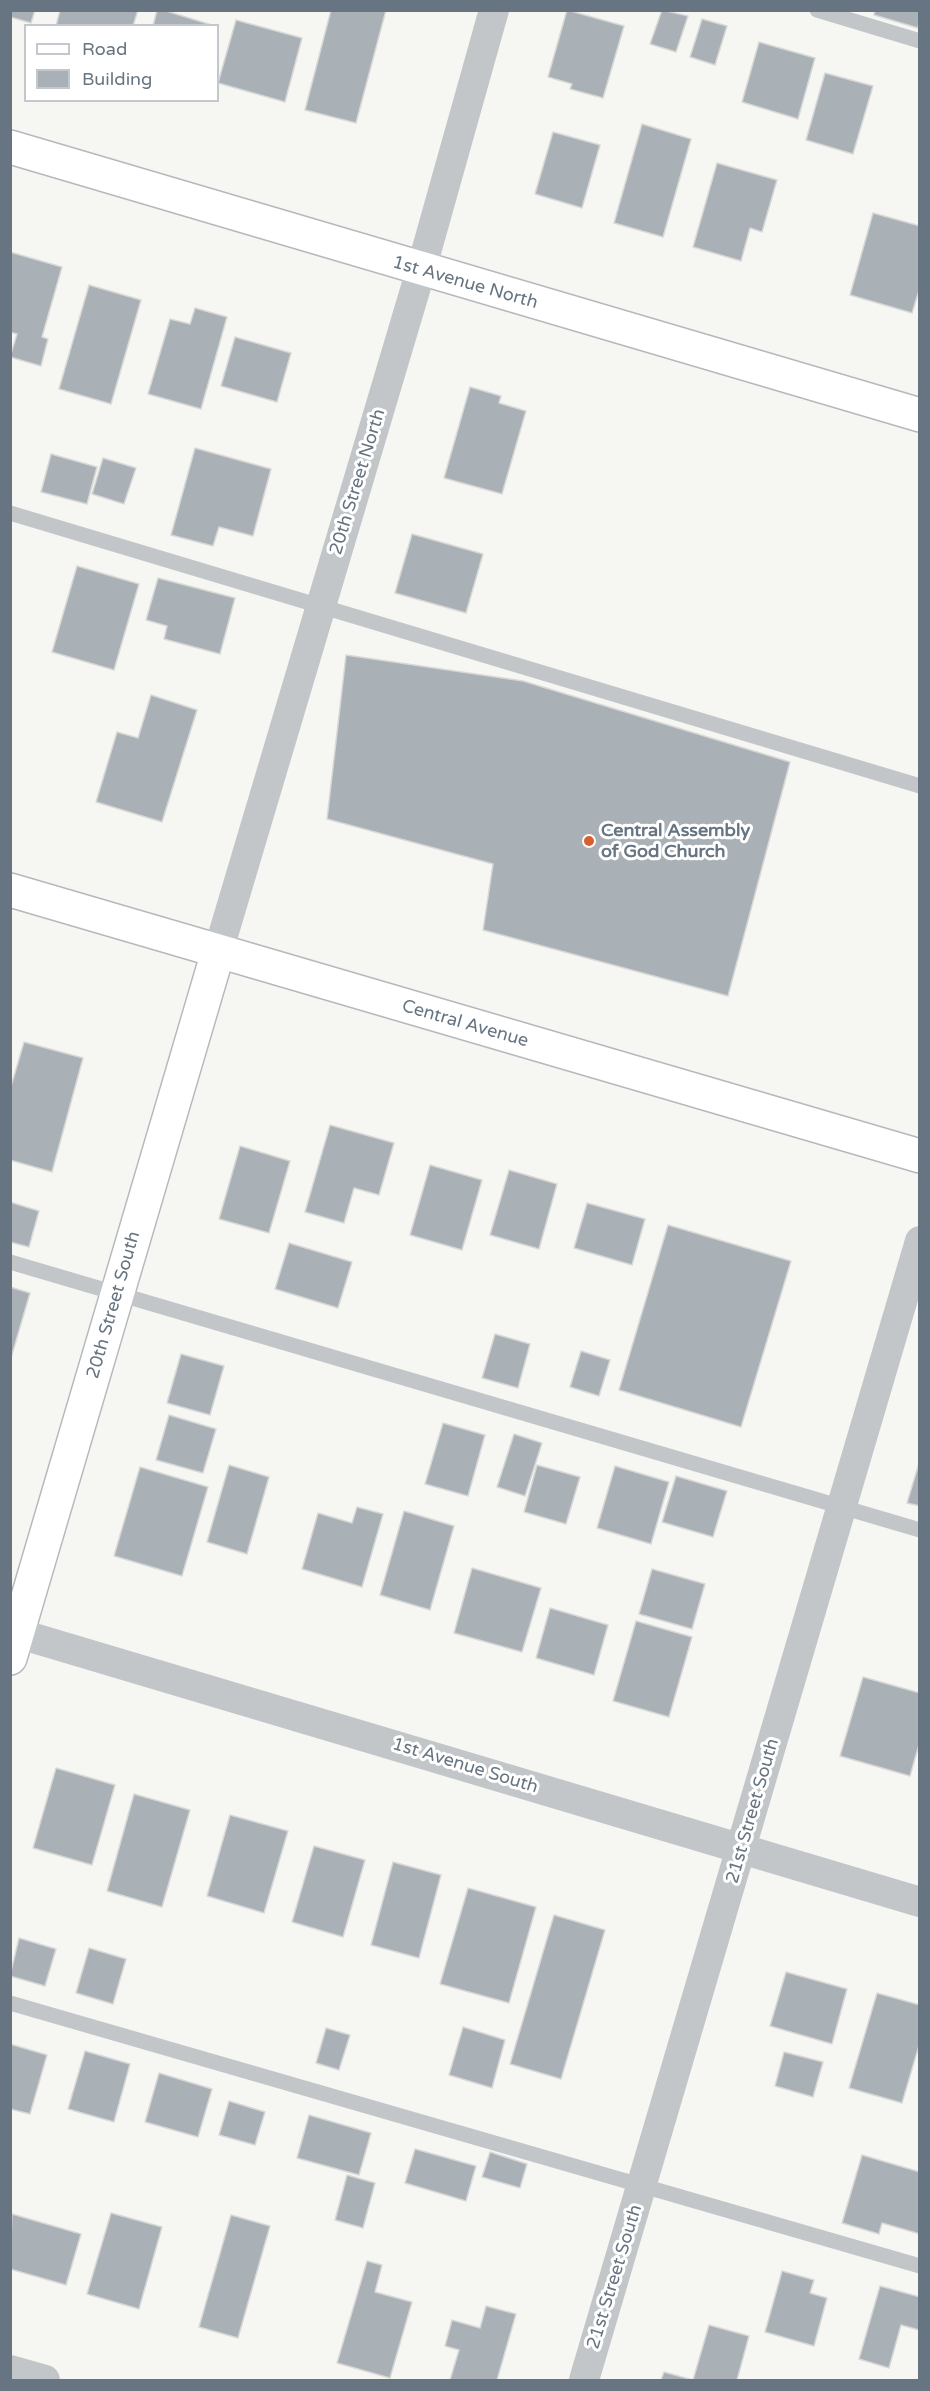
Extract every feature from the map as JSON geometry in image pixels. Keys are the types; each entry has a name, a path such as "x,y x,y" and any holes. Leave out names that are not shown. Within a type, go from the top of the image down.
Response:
{"street":[{"name":"20th Street North","path":"218,952 421,270 494,10"},
{"name":"1st Avenue North","path":"10,147 421,270 920,415"},
{"name":"Central Avenue","path":"10,890 920,1156"},
{"name":"20th Street South","path":"13,1640 118,1294 218,952"},
{"name":"21st Street South","path":"585,2380 920,1242"},
{"name":"1st Avenue South","path":"13,1640 920,1902"},
{"path":"10,2370 45,2380"}],"lane":[{"path":"817,10 920,41"},
{"path":"10,513 920,786"},
{"path":"10,1262 920,1530"},
{"path":"10,2002 920,2266"}],"building":[{"path":"10,10 35,10 31,23 10,17"},
{"path":"60,10 138,10 134,24 56,24"},
{"path":"157,10 163,10 208,24 154,24"},
{"path":"331,10 386,10 356,123 305,110"},
{"path":"567,10 624,26 603,98 570,89 572,84 548,77"},
{"path":"662,10 688,16 676,52 650,44"},
{"path":"875,10 920,10 918,28 874,15"},
{"path":"702,19 727,26 715,65 690,57"},
{"path":"236,20 302,38 285,102 219,83"},
{"path":"759,42 815,58 798,119 742,102"},
{"path":"825,73 873,86 853,154 806,140"},
{"path":"642,124 691,139 663,237 614,223"},
{"path":"553,132 600,145 582,208 535,194"},
{"path":"717,163 777,180 762,232 750,228 741,261 693,247"},
{"path":"873,213 920,226 920,287 912,313 850,295"},
{"path":"10,252 62,267 42,337 48,339 41,366 10,357 17,334 10,332"},
{"path":"89,285 141,300 111,404 59,389"},
{"path":"195,308 227,317 201,409 148,394 170,319 190,324"},
{"path":"235,337 291,353 277,402 221,386"},
{"path":"470,387 501,396 499,403 526,411 502,494 444,478"},
{"path":"195,448 271,469 253,536 219,527 213,546 171,535"},
{"path":"51,454 97,467 87,504 41,492"},
{"path":"103,458 136,468 124,504 92,494"},
{"path":"412,534 483,554 466,613 395,593"},
{"path":"77,566 139,584 114,670 52,652"},
{"path":"158,578 235,598 220,654 164,639 167,626 146,620"},
{"name":"Central Assembly of God Church","path":"346,655 523,681 790,762 728,996 483,930 493,864 327,819"},
{"path":"151,695 197,710 162,822 96,802 117,732 138,738"},
{"path":"24,1042 83,1058 52,1172 10,1160 10,1090"},
{"path":"330,1125 394,1143 379,1195 354,1188 344,1223 305,1212"},
{"path":"240,1146 290,1161 269,1233 219,1219"},
{"path":"430,1165 482,1180 462,1250 410,1235"},
{"path":"509,1170 557,1184 539,1249 490,1235"},
{"path":"10,1202 39,1211 29,1247 10,1242"},
{"path":"587,1203 645,1219 632,1265 574,1248"},
{"path":"668,1225 791,1261 741,1427 619,1390"},
{"path":"289,1243 352,1262 338,1308 275,1289"},
{"path":"10,1287 30,1293 11,1358 10,1358"},
{"path":"495,1334 530,1344 518,1388 482,1378"},
{"path":"581,1351 610,1360 599,1396 570,1387"},
{"path":"181,1354 224,1366 210,1415 167,1403"},
{"path":"169,1415 216,1429 203,1473 156,1460"},
{"path":"443,1423 485,1435 468,1496 425,1484"},
{"path":"514,1434 542,1443 525,1496 497,1487"},
{"path":"920,1460 920,1506 907,1503"},
{"path":"229,1465 269,1477 247,1554 207,1542"},
{"path":"537,1465 580,1477 566,1524 524,1512"},
{"path":"615,1466 669,1482 651,1544 597,1528"},
{"path":"140,1467 208,1487 182,1576 114,1556"},
{"path":"676,1476 727,1491 713,1537 662,1522"},
{"path":"357,1507 383,1514 362,1587 302,1569 318,1513 352,1523"},
{"path":"404,1511 454,1526 430,1610 380,1595"},
{"path":"472,1568 541,1588 522,1652 454,1633"},
{"path":"652,1569 705,1584 692,1629 639,1614"},
{"path":"550,1608 608,1625 594,1675 536,1658"},
{"path":"636,1621 692,1637 669,1717 613,1701"},
{"path":"863,1677 920,1693 920,1741 910,1776 840,1756"},
{"path":"56,1768 115,1785 92,1865 33,1848"},
{"path":"134,1794 190,1810 162,1907 107,1891"},
{"path":"230,1815 288,1831 264,1913 207,1896"},
{"path":"314,1846 365,1860 343,1937 292,1922"},
{"path":"393,1862 441,1875 419,1958 371,1945"},
{"path":"468,1888 536,1907 509,2003 440,1984"},
{"path":"554,1915 605,1930 561,2079 510,2064"},
{"path":"19,1938 56,1949 45,1986 10,1976"},
{"path":"89,1948 126,1959 113,2004 76,1993"},
{"path":"786,1972 847,1989 832,2044 770,2026"},
{"path":"877,1993 920,2005 920,2042 902,2103 849,2088"},
{"path":"463,2027 505,2040 492,2088 449,2075"},
{"path":"326,2028 350,2035 339,2070 316,2063"},
{"path":"10,2044 47,2055 30,2114 10,2109"},
{"path":"85,2051 130,2064 114,2122 68,2109"},
{"path":"784,2052 823,2062 813,2097 775,2086"},
{"path":"159,2073 212,2089 198,2137 145,2122"},
{"path":"229,2101 265,2112 255,2145 219,2135"},
{"path":"309,2115 371,2133 359,2175 297,2158"},
{"path":"415,2149 476,2166 466,2201 405,2183"},
{"path":"490,2152 527,2164 520,2188 482,2177"},
{"path":"862,2155 920,2172 920,2234 882,2223 879,2234 842,2223"},
{"path":"347,2175 375,2183 363,2228 335,2220"},
{"path":"111,2213 162,2227 139,2309 87,2294"},
{"path":"12,2214 81,2234 66,2285 10,2269"},
{"path":"231,2215 270,2226 238,2338 199,2327"},
{"path":"367,2261 382,2265 375,2292 412,2302 390,2378 337,2363"},
{"path":"782,2271 814,2280 810,2293 827,2298 814,2346 765,2332"},
{"path":"880,2286 920,2297 919,2330 901,2325 889,2368 859,2359"},
{"path":"486,2306 516,2314 497,2380 450,2380 459,2350 445,2346 452,2320 480,2328"},
{"path":"709,2325 749,2336 737,2380 693,2380"},
{"path":"664,2372 693,2380 661,2380"}],"place":[{"name":"Central Assembly of God Church","path":"589,841"}]}
